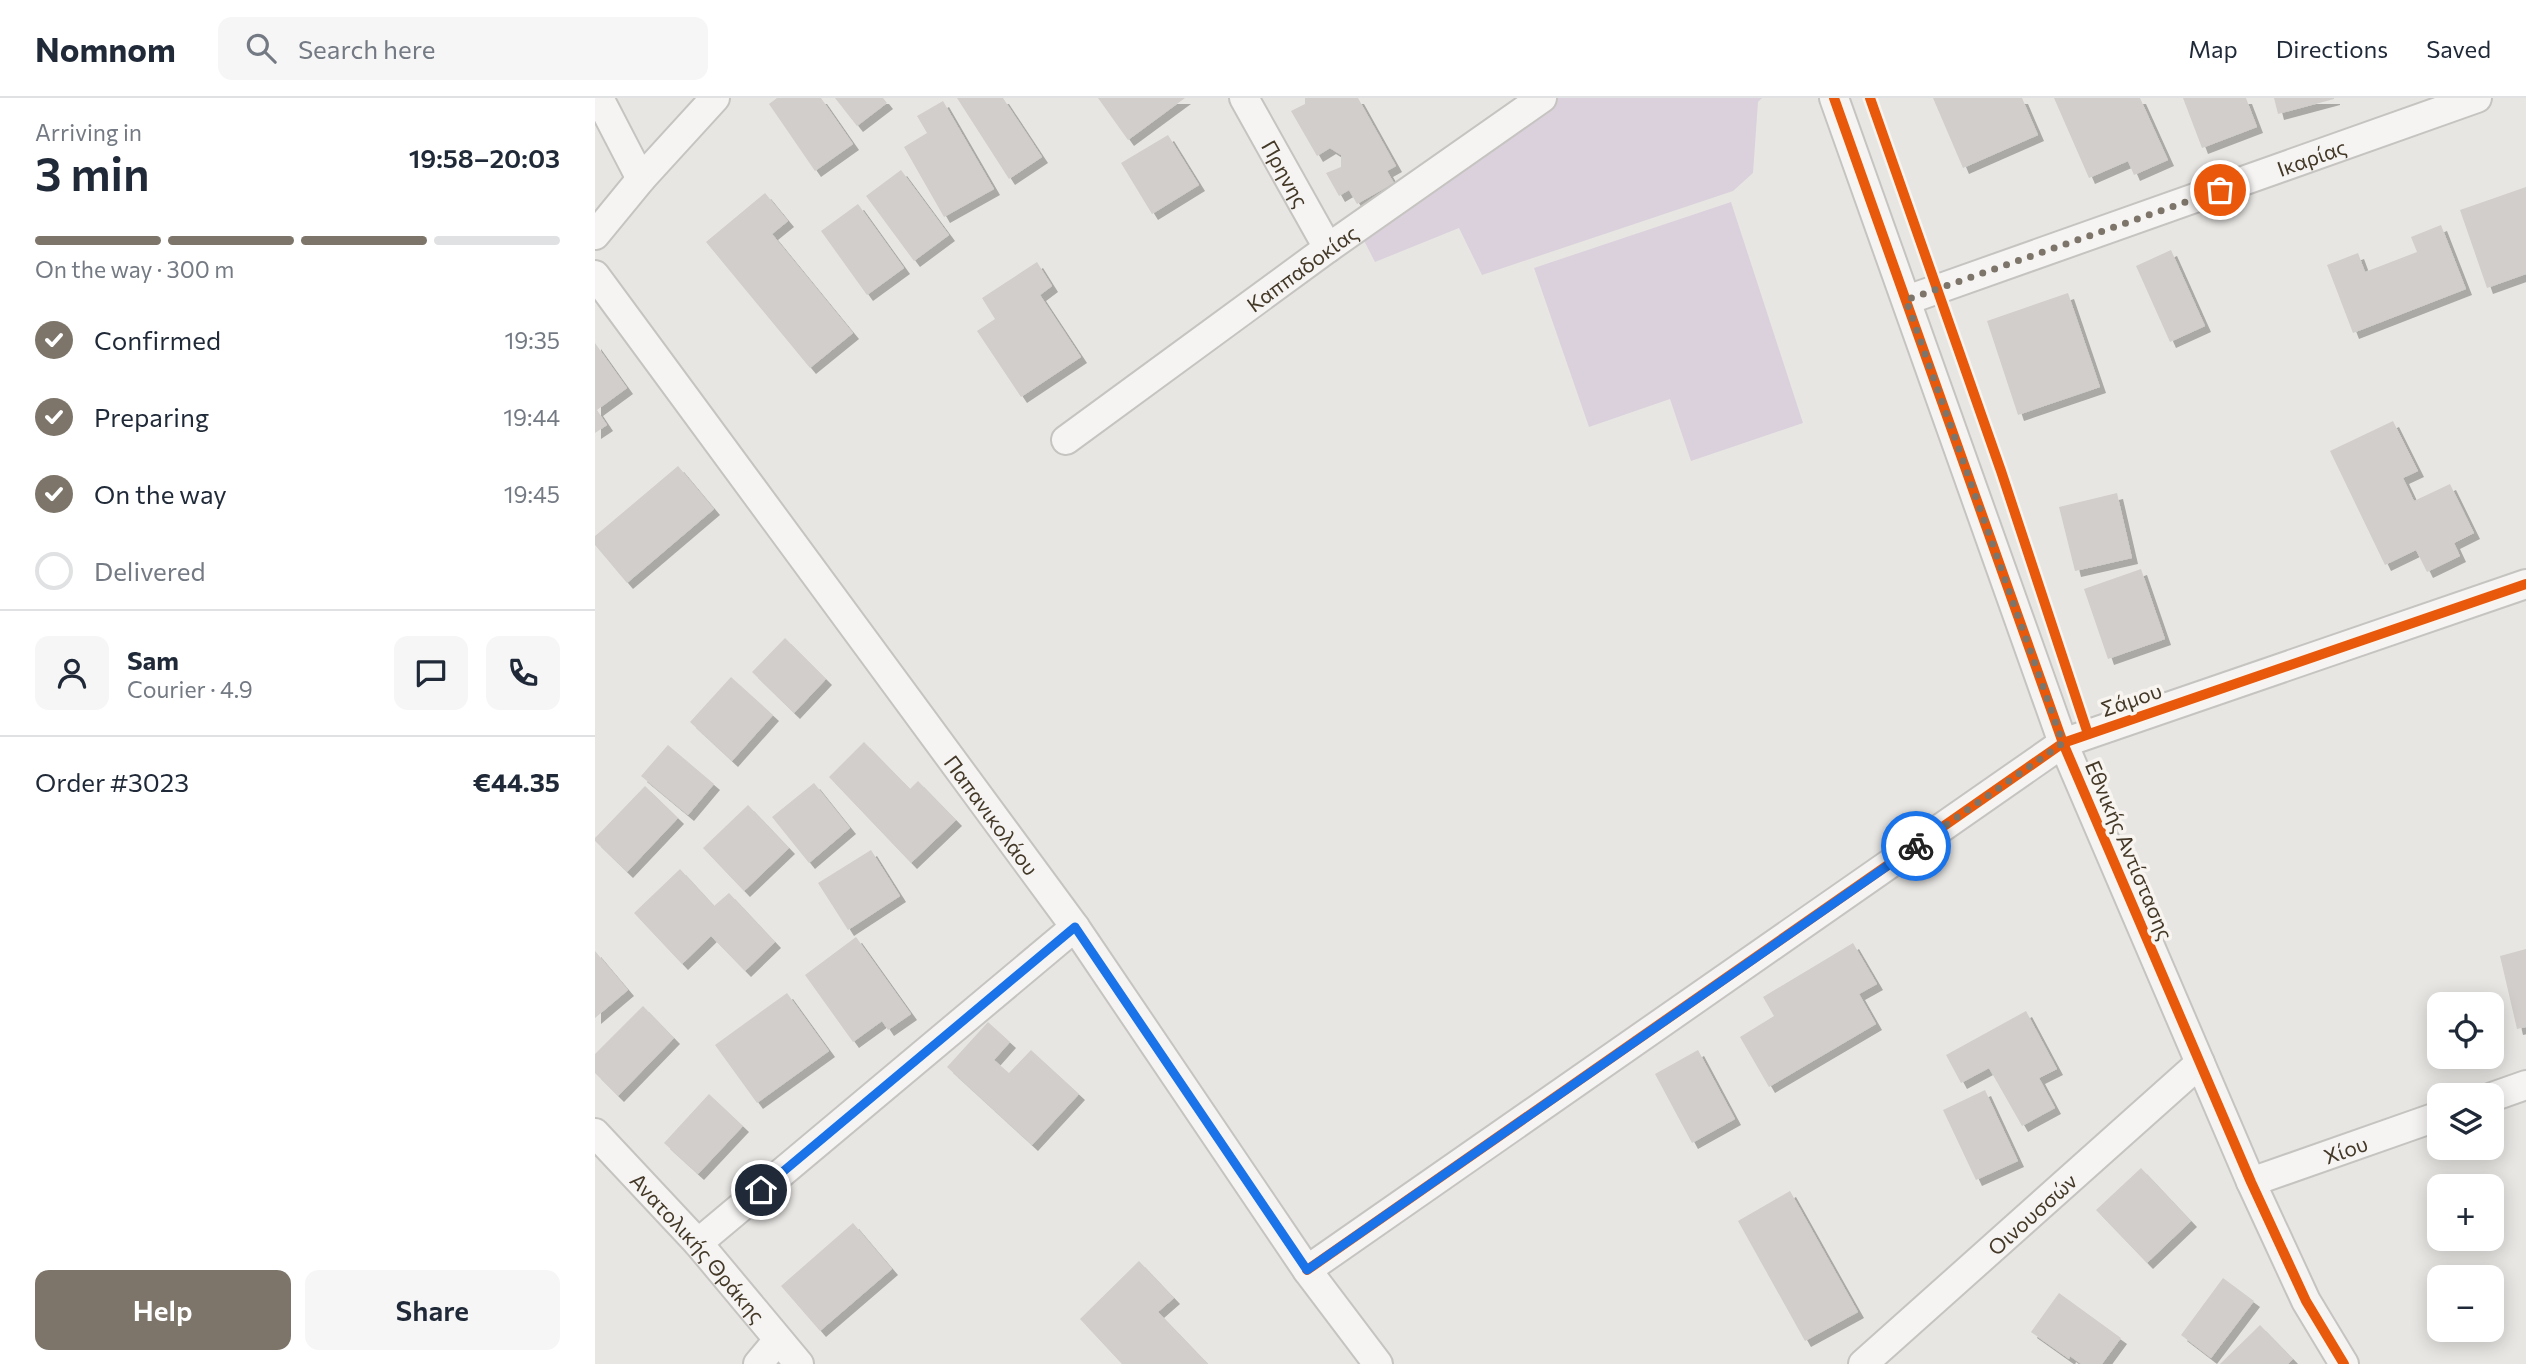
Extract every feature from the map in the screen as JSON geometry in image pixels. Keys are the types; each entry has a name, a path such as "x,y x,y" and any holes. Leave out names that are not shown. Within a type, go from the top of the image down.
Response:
{"street":[{"path":"599,98 641,179"},
{"path":"595,234 715,98"},
{"name":"Πρηνης","path":"1244,98 1328,248"},
{"name":"Καππαδοκίας","path":"1066,440 1328,248 1542,98"},
{"name":"Εθνικής Αντίστασης","path":"1834,98 2063,743 2251,1182 2306,1301 2344,1364"},
{"name":"Ικαρίας","path":"1906,300 2477,98"},
{"name":"Παπανικολάου","path":"595,275 1075,927 1307,1270 1378,1364"},
{"name":"Σάμου","path":"1307,1270 2063,743 2526,584"},
{"path":"698,1243 1075,927"},
{"name":"Οινουσσών","path":"1863,1364 2200,1063"},
{"path":"2504,1093 2526,1085"},
{"name":"Χίου","path":"2251,1182 2427,1120"},
{"name":"Ανατολικής Θράκης","path":"595,1133 698,1243 799,1364"},
{"path":"758,1364 778,1340"}],"shaded area":[{"path":"1537,98 1762,98 1758,102 1753,173 1733,191 1482,275 1459,228 1375,262 1358,229"},
{"path":"1731,202 1803,423 1691,461 1670,399 1589,427 1534,268"}],"building":[{"path":"777,98 821,98 853,144 815,171 769,104"},
{"path":"835,98 883,98 887,103 857,126"},
{"path":"957,98 1003,98 1042,157 1009,179"},
{"path":"1098,98 1185,98 1128,140"},
{"path":"1305,98 1358,98 1396,166 1387,171 1394,183 1357,204 1349,190 1339,196 1326,173 1341,167 1341,155 1330,148 1317,156 1291,111 1305,104"},
{"path":"1933,98 2022,98 2038,135 1963,168"},
{"path":"2054,98 2140,98 2168,160 2134,175 2128,161 2089,178"},
{"path":"2183,98 2246,98 2257,127 2202,148"},
{"path":"2274,98 2334,98 2334,99 2278,114"},
{"path":"943,101 994,189 944,217 904,147 927,133 917,116"},
{"path":"1168,135 1199,185 1152,214 1121,163"},
{"path":"901,170 949,235 914,261 866,196"},
{"path":"2526,187 2526,274 2487,288 2460,210"},
{"path":"765,193 788,221 772,234 853,333 810,368 706,242"},
{"path":"858,204 904,268 867,295 821,231"},
{"path":"2441,225 2466,289 2353,333 2327,265 2358,253 2365,272 2417,252 2411,237"},
{"path":"2171,250 2205,326 2170,342 2136,266"},
{"path":"1037,262 1052,286 1040,295 1081,357 1021,397 977,331 995,319 982,298"},
{"path":"2068,293 2100,387 2018,415 1987,321"},
{"path":"595,343 627,388 597,410 607,425 595,433"},
{"path":"2393,421 2418,471 2403,478 2414,501 2450,484 2474,533 2454,543 2460,556 2427,572 2416,550 2385,565 2330,451"},
{"path":"678,466 714,509 627,583 595,545 595,536"},
{"path":"2117,493 2132,558 2075,571 2059,507"},
{"path":"2141,569 2165,639 2108,659 2084,589"},
{"path":"785,638 826,679 794,713 752,672"},
{"path":"731,677 773,715 732,761 690,722"},
{"path":"864,742 910,789 918,781 956,820 911,863 829,777"},
{"path":"668,745 714,784 688,815 641,776"},
{"path":"814,783 850,828 809,863 772,817"},
{"path":"645,786 678,818 627,872 595,838"},
{"path":"748,805 789,848 744,891 703,848"},
{"path":"871,850 900,896 848,930 818,883"},
{"path":"680,869 714,906 729,893 775,942 745,971 711,936 682,964 634,913"},
{"path":"856,937 911,1014 888,1030 882,1021 853,1042 805,975"},
{"path":"1853,943 1877,984 1859,994 1876,1024 1769,1087 1740,1037 1774,1016 1763,997"},
{"path":"2526,949 2526,1027 2517,1029 2500,956"},
{"path":"595,951 628,990 595,1018"},
{"path":"787,993 829,1051 757,1103 715,1045"},
{"path":"643,1006 674,1038 618,1096 595,1073 595,1054"},
{"path":"2026,1011 2057,1069 2039,1078 2055,1108 2022,1126 1989,1068 1961,1083 1946,1055"},
{"path":"988,1022 1010,1042 994,1060 1009,1073 1031,1050 1079,1094 1032,1145 947,1067"},
{"path":"1698,1050 1735,1119 1692,1143 1655,1074"},
{"path":"1985,1090 2018,1161 1976,1180 1943,1110"},
{"path":"709,1094 743,1126 698,1174 664,1143"},
{"path":"2141,1168 2191,1221 2147,1263 2096,1210"},
{"path":"1790,1191 1858,1312 1805,1341 1738,1221"},
{"path":"853,1223 892,1269 820,1331 781,1286"},
{"path":"1139,1261 1174,1298 1158,1312 1208,1364 1122,1364 1080,1319"},
{"path":"2223,1278 2254,1301 2211,1358 2181,1335"},
{"path":"2059,1293 2121,1338 2102,1364 2081,1364 2070,1356 2069,1359 2031,1332"},
{"path":"2260,1325 2293,1359 2288,1364 2220,1364"}],"cycle path":[{"path":"1834,98 2063,743 2251,1182 2306,1301 2344,1364"},
{"path":"1870,98 2001,471 2088,734"},
{"path":"1307,1270 2063,743 2526,584"}],"way so far":[{"path":"1916,846 2063,743 1906,300 2220,190"}],"route":[{"path":"761,1190 1075,927 1307,1270 1916,846"}]}
